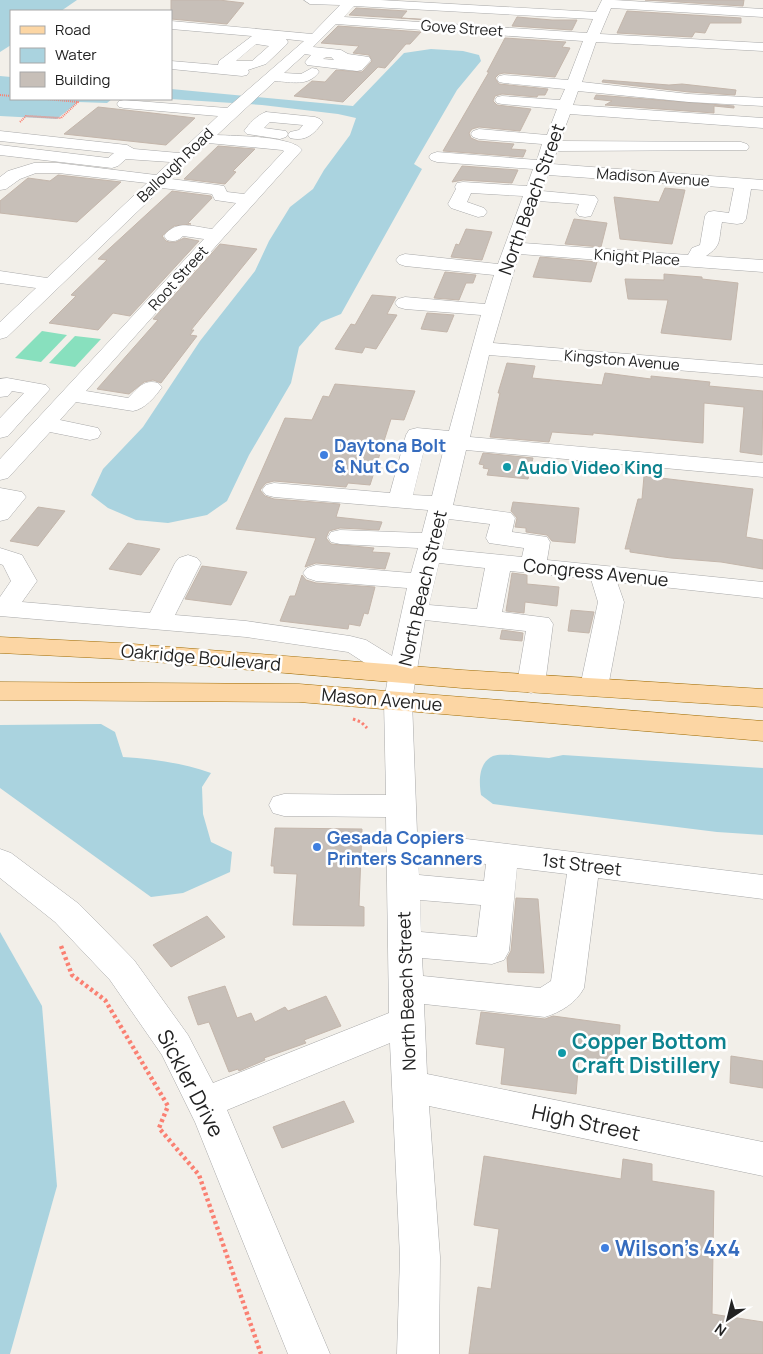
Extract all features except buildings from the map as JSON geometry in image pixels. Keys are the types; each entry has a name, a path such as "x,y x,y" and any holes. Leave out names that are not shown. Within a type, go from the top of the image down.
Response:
{"main road":[{"name":"Oakridge Boulevard","path":"0,645 120,651 400,687"},
{"name":"Mason Avenue","path":"0,691 299,693 400,687 532,684 763,698"},
{"name":"Mason Avenue","path":"400,687 763,731"}],"street":[{"path":"310,0 468,4 605,11 763,12"},
{"path":"447,0 482,5 501,0"},
{"name":"Ballough Road","path":"0,333 204,138 352,1"},
{"name":"North Beach Street","path":"418,1354 420,1256 409,1086 406,1004 400,687 414,611 456,440 492,310 512,248 585,53 605,11"},
{"path":"745,25 748,12"},
{"name":"Gove Street","path":"333,20 591,38 763,47"},
{"path":"172,25 284,39 336,35"},
{"path":"354,34 381,31"},
{"path":"301,50 322,52 341,54 338,57 364,60 357,67 312,62 322,52"},
{"path":"585,53 603,54"},
{"path":"172,66 304,79 312,72"},
{"path":"504,79 680,97 763,102"},
{"path":"502,100 763,123"},
{"path":"124,104 235,109"},
{"path":"479,134 590,147 748,147"},
{"path":"0,136 127,150 112,163 0,150"},
{"name":"Root Street","path":"0,473 294,150 291,140 204,138"},
{"path":"121,155 180,161"},
{"name":"Madison Avenue","path":"437,157 623,175 763,185"},
{"path":"0,185 14,175 34,168 58,168 159,181 218,190 234,217"},
{"path":"619,192 623,175"},
{"path":"695,261 698,252 708,248 714,216 738,219 743,184"},
{"path":"478,212 458,204 464,187 592,201"},
{"path":"209,210 202,220 234,217"},
{"path":"173,236 179,230 234,217"},
{"name":"Knight Place","path":"512,248 763,266"},
{"path":"405,260 505,270"},
{"path":"0,277 51,284"},
{"path":"405,303 492,310"},
{"name":"Kingston Avenue","path":"481,348 755,371"},
{"path":"0,391 7,384 39,389 0,430"},
{"path":"71,395 133,405 151,387"},
{"path":"44,424 90,432"},
{"path":"400,501 417,435 763,470"},
{"path":"274,490 400,501 503,518 498,538 538,542 533,566"},
{"path":"0,495 14,497 0,514"},
{"name":"Congress Avenue","path":"340,536 431,548 499,562 763,590"},
{"path":"0,555 13,560 23,579 63,613"},
{"path":"488,619 499,562"},
{"path":"159,621 188,564"},
{"path":"316,573 422,582"},
{"path":"594,688 611,602 601,573"},
{"path":"23,579 3,608 246,629 357,646 400,687"},
{"path":"414,611 540,624 532,684"},
{"path":"284,805 401,806"},
{"name":"1st Street","path":"402,842 763,887"},
{"path":"405,944 492,951 503,854"},
{"name":"Sickler Drive","path":"0,861 67,913 122,970 175,1045 213,1118 309,1354"},
{"path":"205,1103 406,1004 546,1003 567,988 584,865"},
{"path":"403,886 498,894"},
{"name":"High Street","path":"409,1086 763,1159"}],"path":[{"path":"14,121 20,122 26,116 61,118 78,102 57,100"},
{"path":"343,719 362,722 367,728"},
{"path":"59,942 72,975 105,1000 168,1106 159,1128 199,1175 261,1354"}],"green space":[{"path":"42,331 67,335 41,362 15,358"},
{"path":"75,336 101,339 75,367 49,363"}],"water":[{"path":"0,0 77,0 62,10 10,10 10,46 0,52"},
{"path":"431,49 463,51 479,55 481,61 457,90 414,164 422,169 341,314 321,322 299,347 291,383 249,455 227,501 207,515 168,523 136,520 108,508 91,495 103,469 143,427 200,341 255,271 269,241 290,207 313,189 324,170 350,135 356,118 262,105 172,99 172,89 353,106 404,53"},
{"path":"0,76 10,77 10,100 111,100 107,103 78,102 57,119 0,116"},
{"path":"101,724 115,732 123,757 168,762 211,773 202,787 203,814 211,842 232,852 230,872 183,893 151,897 0,788 0,725"},
{"path":"513,755 549,758 563,755 763,768 763,835 717,832 493,804 481,795 480,779 482,768 488,759 493,756"},
{"path":"0,932 42,1006 57,1186 10,1354 0,1354"}],"place":[{"name":"Daytona Bolt & Nut Co","path":"324,455"},
{"name":"Audio Video King","path":"507,467"},
{"name":"Gesada Copiers Printers Scanners","path":"317,847"},
{"name":"Copper Bottom Craft Distillery","path":"562,1053"},
{"name":"Wilson's 4x4","path":"605,1248"}]}
